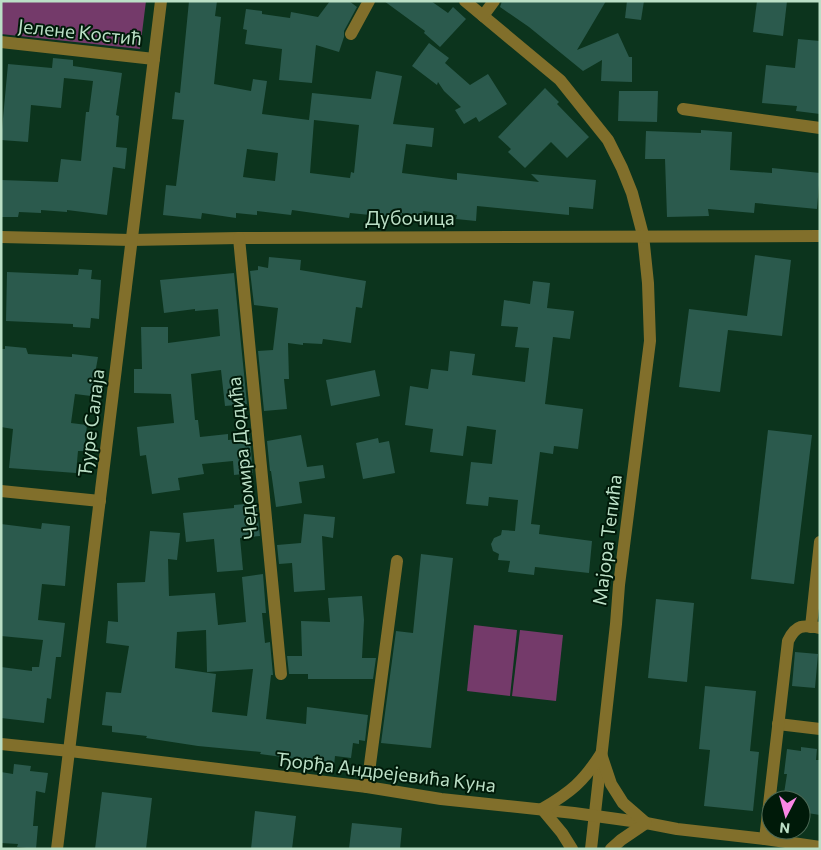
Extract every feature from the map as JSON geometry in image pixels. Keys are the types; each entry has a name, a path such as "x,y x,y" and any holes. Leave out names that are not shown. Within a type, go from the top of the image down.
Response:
{"street":[{"name":"Ђуре Салаја","path":"57,849 161,1"},
{"path":"351,34 369,1"},
{"name":"Мајора Тепића","path":"465,1 560,80 608,140 632,193 643,235 648,283 650,341 619,585 591,849"},
{"path":"483,16 494,1"},
{"name":"Јелене Костић","path":"1,42 154,59"},
{"path":"683,109 820,128"},
{"name":"Дубочица","path":"1,238 131,240 643,235 820,236"},
{"name":"Чедомира Додића","path":"239,238 282,674"},
{"path":"1,491 100,501"},
{"path":"771,790 788,641 793,631 800,626 815,627 820,542"},
{"path":"367,788 397,561"},
{"path":"778,724 820,729"},
{"name":"Ђорђа Андрејевића Куна","path":"1,744 367,788 441,799 594,816 646,823 677,830 761,838"},
{"path":"572,849 562,833 542,810 565,796 586,777 601,754"},
{"path":"601,754 611,784 623,803 646,823 611,849"},
{"name":"Ђорђа Андрејевића Куна","path":"773,840 820,847"}],"shaded area":[{"path":"1,1 146,1 140,49 1,34"},
{"path":"474,625 517,630 510,696 467,691"},
{"path":"520,630 563,635 556,701 512,696"}],"building":[{"path":"189,1 217,1 215,16 221,17 214,84 251,91 253,79 267,81 262,114 309,120 312,93 371,99 376,71 402,76 393,124 434,128 432,147 406,144 402,173 457,180 457,173 539,182 531,174 596,180 593,209 569,207 569,215 477,206 476,221 456,219 457,215 423,211 422,216 402,213 401,218 350,213 349,218 292,210 291,215 257,211 257,215 236,213 236,218 202,213 201,219 163,215 166,185 176,186 184,120 172,119 175,92 180,93","holes":["314,120 359,125 354,173 351,172 350,178 310,173","247,149 278,153 275,181 243,177"]},
{"path":"330,1 349,1 357,7 344,31 339,52 316,45 312,83 279,80 282,49 245,44 247,30 243,29 246,9 262,11 262,14 290,18 291,12 318,17"},
{"path":"384,1 431,1 448,13 453,7 466,19 440,47 424,33 425,31"},
{"path":"502,1 606,1 577,50 618,33 629,57 632,57 632,82 601,81 602,60 583,71 529,27 500,7"},
{"path":"627,1 644,1 641,20 625,18"},
{"path":"757,1 787,1 783,36 753,32"},
{"path":"798,39 820,41 820,114 796,111 797,106 762,103 766,65 795,68"},
{"path":"429,43 449,58 445,63 470,85 488,74 507,104 479,122 476,117 464,124 455,110 461,107 444,91 438,82 437,85 412,66"},
{"path":"53,58 73,60 73,66 122,73 116,115 119,116 116,147 127,148 125,169 113,167 107,215 67,210 67,212 41,210 41,213 19,212 18,217 1,217 1,180 58,182 61,159 81,161 86,112 89,112 93,81 64,78 61,108 31,105 28,142 1,140 8,64 52,68"},
{"path":"545,88 559,102 557,104 589,137 567,158 551,142 525,168 508,152 511,149 498,137"},
{"path":"619,91 658,91 657,122 618,121"},
{"path":"701,130 732,132 730,170 772,173 772,168 820,173 817,209 755,203 754,213 708,209 709,216 667,217 665,159 645,159 646,131 701,133"},
{"path":"755,255 791,260 782,336 728,330 720,392 679,387 689,309 747,316"},
{"path":"269,257 301,260 300,270 366,281 362,308 356,307 351,343 323,339 322,344 303,343 303,345 288,343 289,379 284,379 287,409 264,411 258,351 273,350 278,308 254,305 250,271 258,270 258,266 268,268"},
{"path":"79,269 92,270 91,279 101,280 99,319 91,318 90,328 73,327 73,324 6,321 7,272 78,275"},
{"path":"234,273 247,404 225,406 221,370 191,374 195,420 198,420 200,437 228,434 228,440 250,438 253,473 234,475 233,461 202,464 204,474 178,478 180,490 152,494 146,455 140,456 137,427 174,423 171,394 134,393 134,369 142,369 141,327 168,327 168,343 220,336 218,309 195,311 195,309 164,313 160,280"},
{"path":"533,281 550,283 547,308 574,311 570,339 553,337 545,404 583,409 578,449 554,446 553,454 540,452 531,524 540,525 539,534 592,541 589,573 535,567 534,575 508,572 510,561 498,560 499,554 493,551 491,544 494,538 501,535 502,530 515,531 518,500 489,497 488,506 466,504 471,462 492,464 496,430 467,426 463,456 430,452 433,429 405,425 410,386 428,389 431,369 448,371 450,351 475,354 472,375 525,382 529,348 515,347 518,327 501,326 504,300 530,304"},
{"path":"5,346 26,348 28,354 72,357 72,354 98,357 91,396 75,394 71,423 87,425 84,451 78,451 76,473 9,468 13,429 1,427 1,349 5,349"},
{"path":"375,370 380,396 331,406 326,380"},
{"path":"768,430 812,435 794,584 751,579"},
{"path":"301,435 307,467 323,465 325,478 299,482 302,503 276,507 267,441"},
{"path":"378,438 379,443 389,441 395,473 363,479 356,443"},
{"path":"256,503 260,536 240,538 243,570 217,572 214,539 186,542 183,513 234,508 234,505"},
{"path":"304,514 335,517 333,538 322,536 325,590 294,592 292,563 279,564 277,545 301,543"},
{"path":"42,523 70,526 65,586 42,584 38,620 65,623 61,657 56,657 51,699 47,698 44,723 1,718 1,667 32,671 32,667 39,667 43,640 1,636 1,524 41,529"},
{"path":"150,531 180,533 177,560 168,559 169,596 215,593 218,625 246,622 242,577 263,574 266,613 262,613 265,643 270,642 273,675 271,675 266,719 306,724 307,707 368,715 365,741 359,740 359,744 353,743 351,758 335,756 334,766 318,764 319,762 260,754 261,752 198,746 146,738 147,736 112,732 112,726 102,725 106,692 121,693 129,646 106,643 108,621 118,622 117,583 145,582","holes":["206,630 207,672 253,669 247,716 212,712 216,674 175,668 177,632"]},
{"path":"421,554 453,558 431,748 381,743 396,631 413,633"},
{"path":"362,596 364,620 362,658 376,658 373,679 308,679 308,674 289,674 287,656 302,656 301,621 330,622 328,598"},
{"path":"656,599 694,603 687,682 648,678"},
{"path":"795,652 818,654 815,688 792,686"},
{"path":"705,686 756,691 750,751 759,752 753,811 704,806 710,750 699,749"},
{"path":"801,747 817,749 816,760 820,760 820,815 811,814 811,790 785,790 787,749 801,751"},
{"path":"14,764 31,766 30,771 48,773 45,793 36,791 33,826 38,826 36,849 17,847 18,844 1,843 1,772 13,774"},
{"path":"102,792 152,798 146,849 95,849"},
{"path":"255,811 296,816 292,849 251,849"},
{"path":"352,823 402,828 400,849 349,849"}]}
